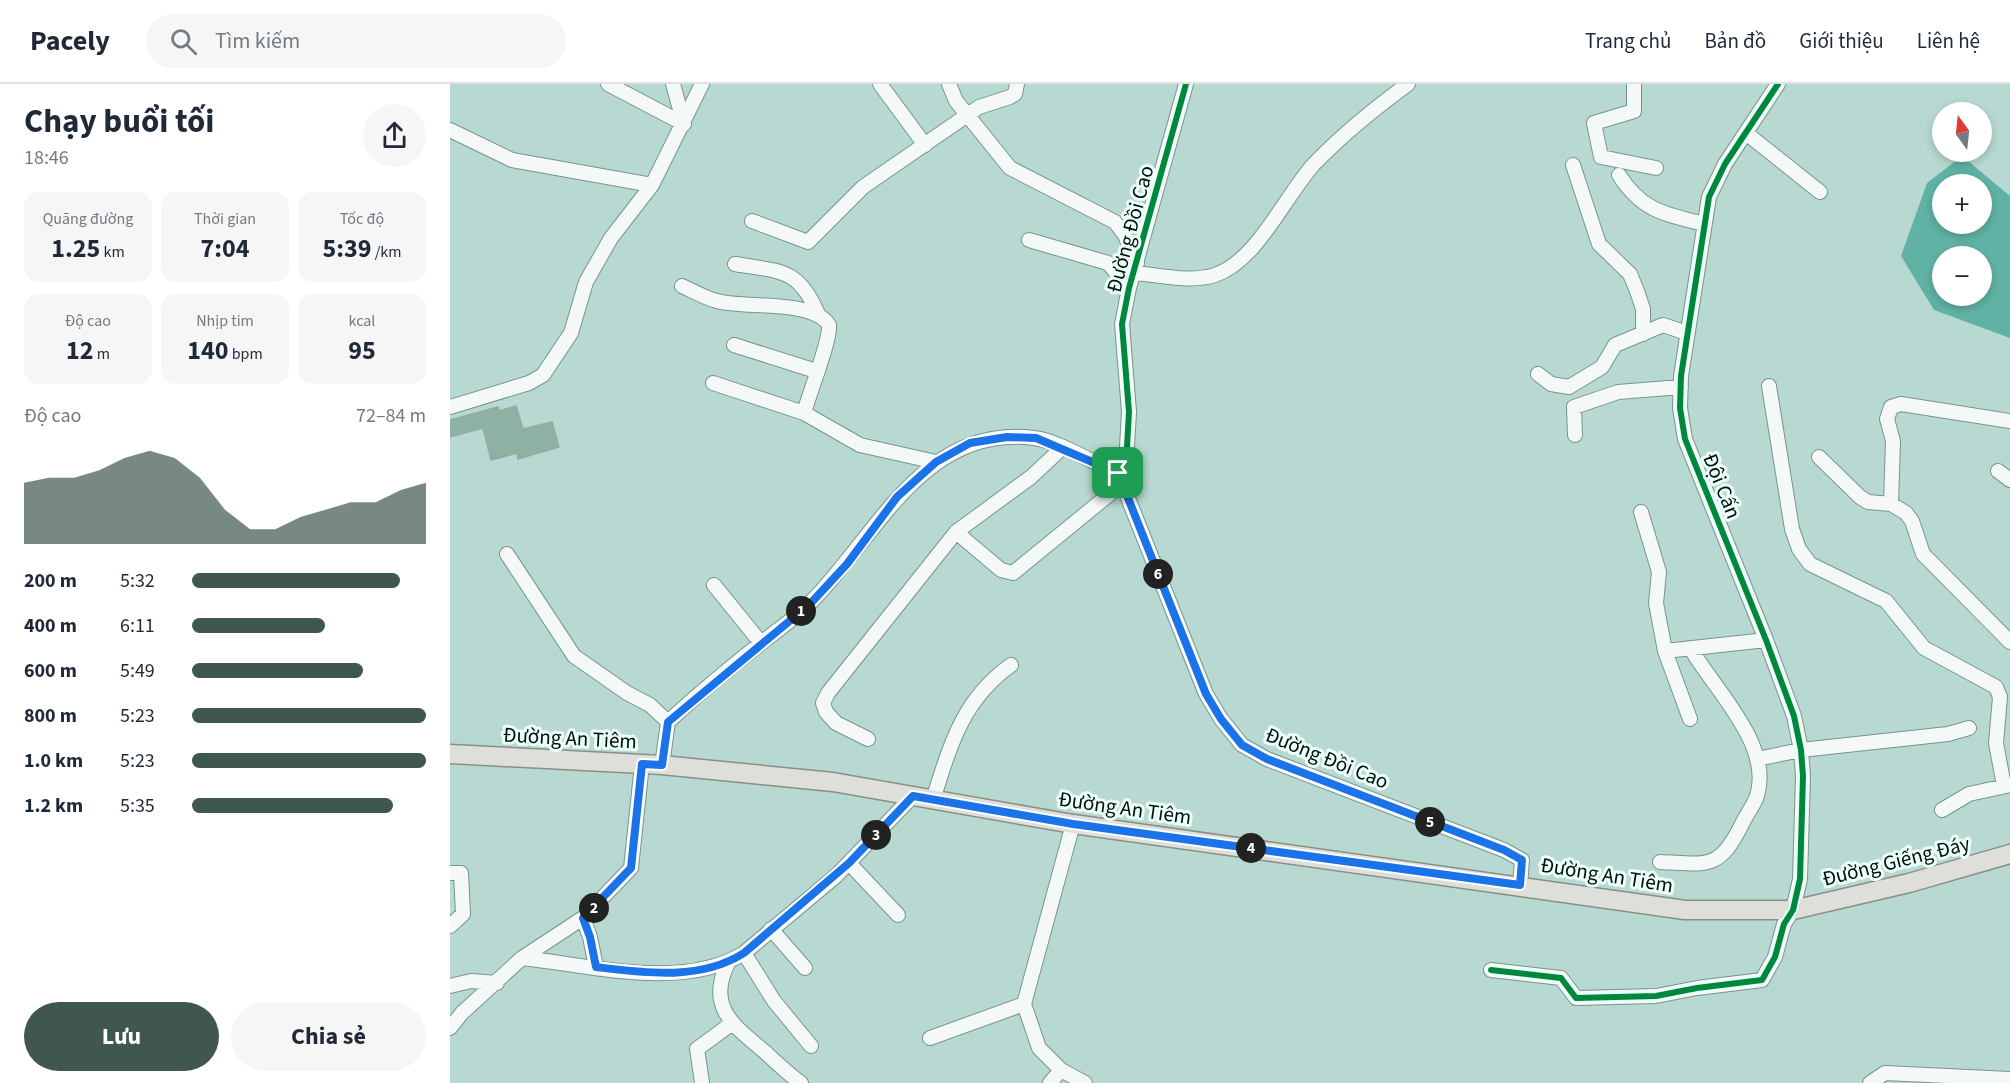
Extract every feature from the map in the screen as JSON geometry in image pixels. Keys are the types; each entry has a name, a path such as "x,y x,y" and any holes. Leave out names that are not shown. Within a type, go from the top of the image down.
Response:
{"main road":[{"name":"Đường An Tiêm","path":"450,754 662,765 822,780 1073,824 1685,910 1763,912 1793,910"},
{"name":"Đường Giếng Đáy","path":"1793,910 1909,883 2010,854"}],"street":[{"path":"608,84 684,124"},
{"path":"673,84 684,124"},
{"path":"450,407 529,383 543,375 571,333 586,282 611,238 652,185 702,84"},
{"path":"880,84 925,145"},
{"path":"949,84 956,101 1011,168 1115,222 1125,235 1135,268 1199,278 1217,274 1241,260 1314,165 1386,100 1408,84"},
{"path":"752,221 808,242 862,187 987,103 1015,94 1017,84"},
{"name":"Đường Đồi Cao","path":"1186,84 1129,288 1122,324 1129,422 1126,464 1120,478 1206,694 1221,719 1242,745 1267,759 1309,777 1504,850 1522,860 1520,885"},
{"path":"1634,84 1634,111 1594,123 1601,157 1656,168"},
{"name":"Đội Cấn","path":"1491,970 1562,978 1576,998 1656,996 1762,980 1775,957 1784,924 1793,910 1800,879 1803,776 1801,750 1794,716 1685,439 1680,408 1687,333 1704,224 1713,189 1725,164 1778,84"},
{"path":"450,130 512,160 652,185"},
{"path":"1746,133 1820,192"},
{"path":"1573,165 1599,244 1630,274 1643,309 1643,334"},
{"path":"1619,175 1631,193 1649,207 1704,224"},
{"path":"1029,240 1108,263 1129,288"},
{"path":"735,264 783,272 797,279 818,314 826,320 830,330 804,413"},
{"path":"682,286 717,302 760,304 818,314"},
{"path":"1538,374 1551,384 1569,387 1602,367 1616,345 1633,340 1663,325 1687,333"},
{"path":"734,345 816,371"},
{"path":"713,383 804,413 860,445 936,462"},
{"path":"1769,386 1785,498 1800,549 1810,564 1886,601 1924,648 1996,687 2000,697 1996,742 2007,785 1969,794 1942,810"},
{"path":"1575,435 1574,407 1618,392 1681,387"},
{"path":"1891,504 1893,441 1887,419 1891,407 1901,404 2010,421"},
{"path":"662,765 668,722 810,604 847,564 897,497 936,462 970,443 1007,437 1036,438 1062,448 1120,478 1013,573 1001,570 956,532"},
{"path":"868,739 830,718 824,708 825,698 956,532 1031,477 1062,448"},
{"path":"1819,457 1860,497 1868,502 1891,504 1906,513 1912,521 1923,554 2009,637"},
{"path":"1998,471 2010,480"},
{"path":"1641,512 1659,572 1656,603 1665,651 1690,719"},
{"path":"507,554 574,656 627,693 650,705 668,722"},
{"path":"714,585 761,643"},
{"path":"1665,651 1766,640"},
{"path":"1660,862 1705,864 1720,858 1733,842 1757,796 1760,773 1752,744 1730,702 1701,666 1691,648"},
{"path":"933,800 952,738 970,706 995,676 1011,665"},
{"path":"1757,759 1801,750 1948,734 1969,728"},
{"path":"450,1028 462,1013 522,958 583,918 631,868 642,764"},
{"path":"522,958 672,974 728,963 744,953 849,863 913,796"},
{"path":"1073,824 1024,1005 1039,1048 1062,1070 1085,1083"},
{"path":"849,863 898,915"},
{"path":"450,873 461,873 463,914 450,926"},
{"path":"583,918 590,937 596,967"},
{"path":"771,929 805,968"},
{"path":"744,953 774,1001 811,1046"},
{"path":"728,963 721,977 721,1004 731,1024 801,1083"},
{"path":"450,986 471,981 497,983"},
{"path":"930,1038 1024,1005"},
{"path":"702,1082 697,1049 731,1024"},
{"path":"1050,1083 1062,1070"},
{"path":"1870,1083 1886,1073 1968,1080 2010,1079"}],"shaded area":[{"path":"1954,162 1969,162 1984,174 1939,174"},
{"path":"1932,179 1932,234 1992,234 1992,181 2010,196 2010,338 1934,310 1901,256 1927,183"}],"building":[{"path":"516,406 523,429 552,422 559,447 518,459 517,453 491,460 483,428 450,437 450,420 498,407 499,411"}],"cycle path":[{"path":"1186,84 1129,288 1122,324 1129,412 1126,464 1118,473 1206,694 1221,719 1242,745 1267,759 1504,850 1522,860 1520,885"},
{"path":"1491,970 1561,978 1576,998 1656,996 1762,980 1775,957 1784,924 1793,910 1800,879 1803,776 1801,750 1794,716 1685,439 1680,408 1681,376 1709,197 1725,164 1778,84"}],"route":[{"path":"1007,437 1036,438 1118,473 1206,694 1221,719 1242,745 1267,759 1309,777 1504,850 1522,860 1520,885 1073,824 913,796 836,876 744,953 728,963 672,974 596,967 590,937 583,918 631,868 642,764 662,765 668,722 725,672 810,604 847,564 897,497 936,462 970,443 1007,437"}]}
